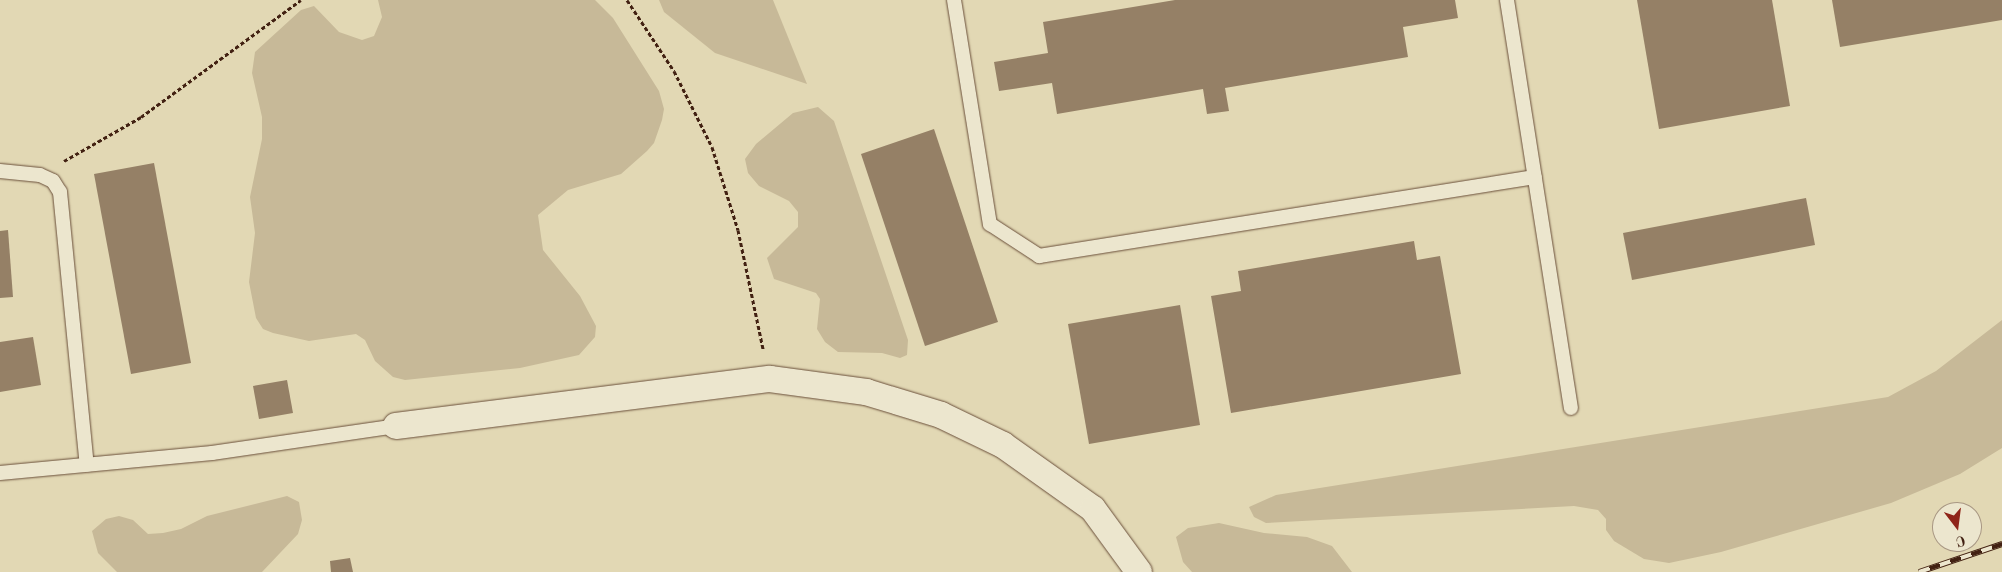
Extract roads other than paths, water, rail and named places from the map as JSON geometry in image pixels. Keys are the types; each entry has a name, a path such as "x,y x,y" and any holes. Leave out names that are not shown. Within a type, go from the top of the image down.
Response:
{"street":[{"path":"396,426 770,379 866,392 941,415 1004,446 1093,509 1138,572"}],"lane":[{"path":"954,0 990,224 1039,256 1534,177"},
{"path":"1507,0 1571,408"},
{"path":"0,171 47,178 53,181 60,192 86,465"},
{"path":"0,473 212,453 396,426"}],"railway":[{"path":"1919,572 2002,544"}]}
